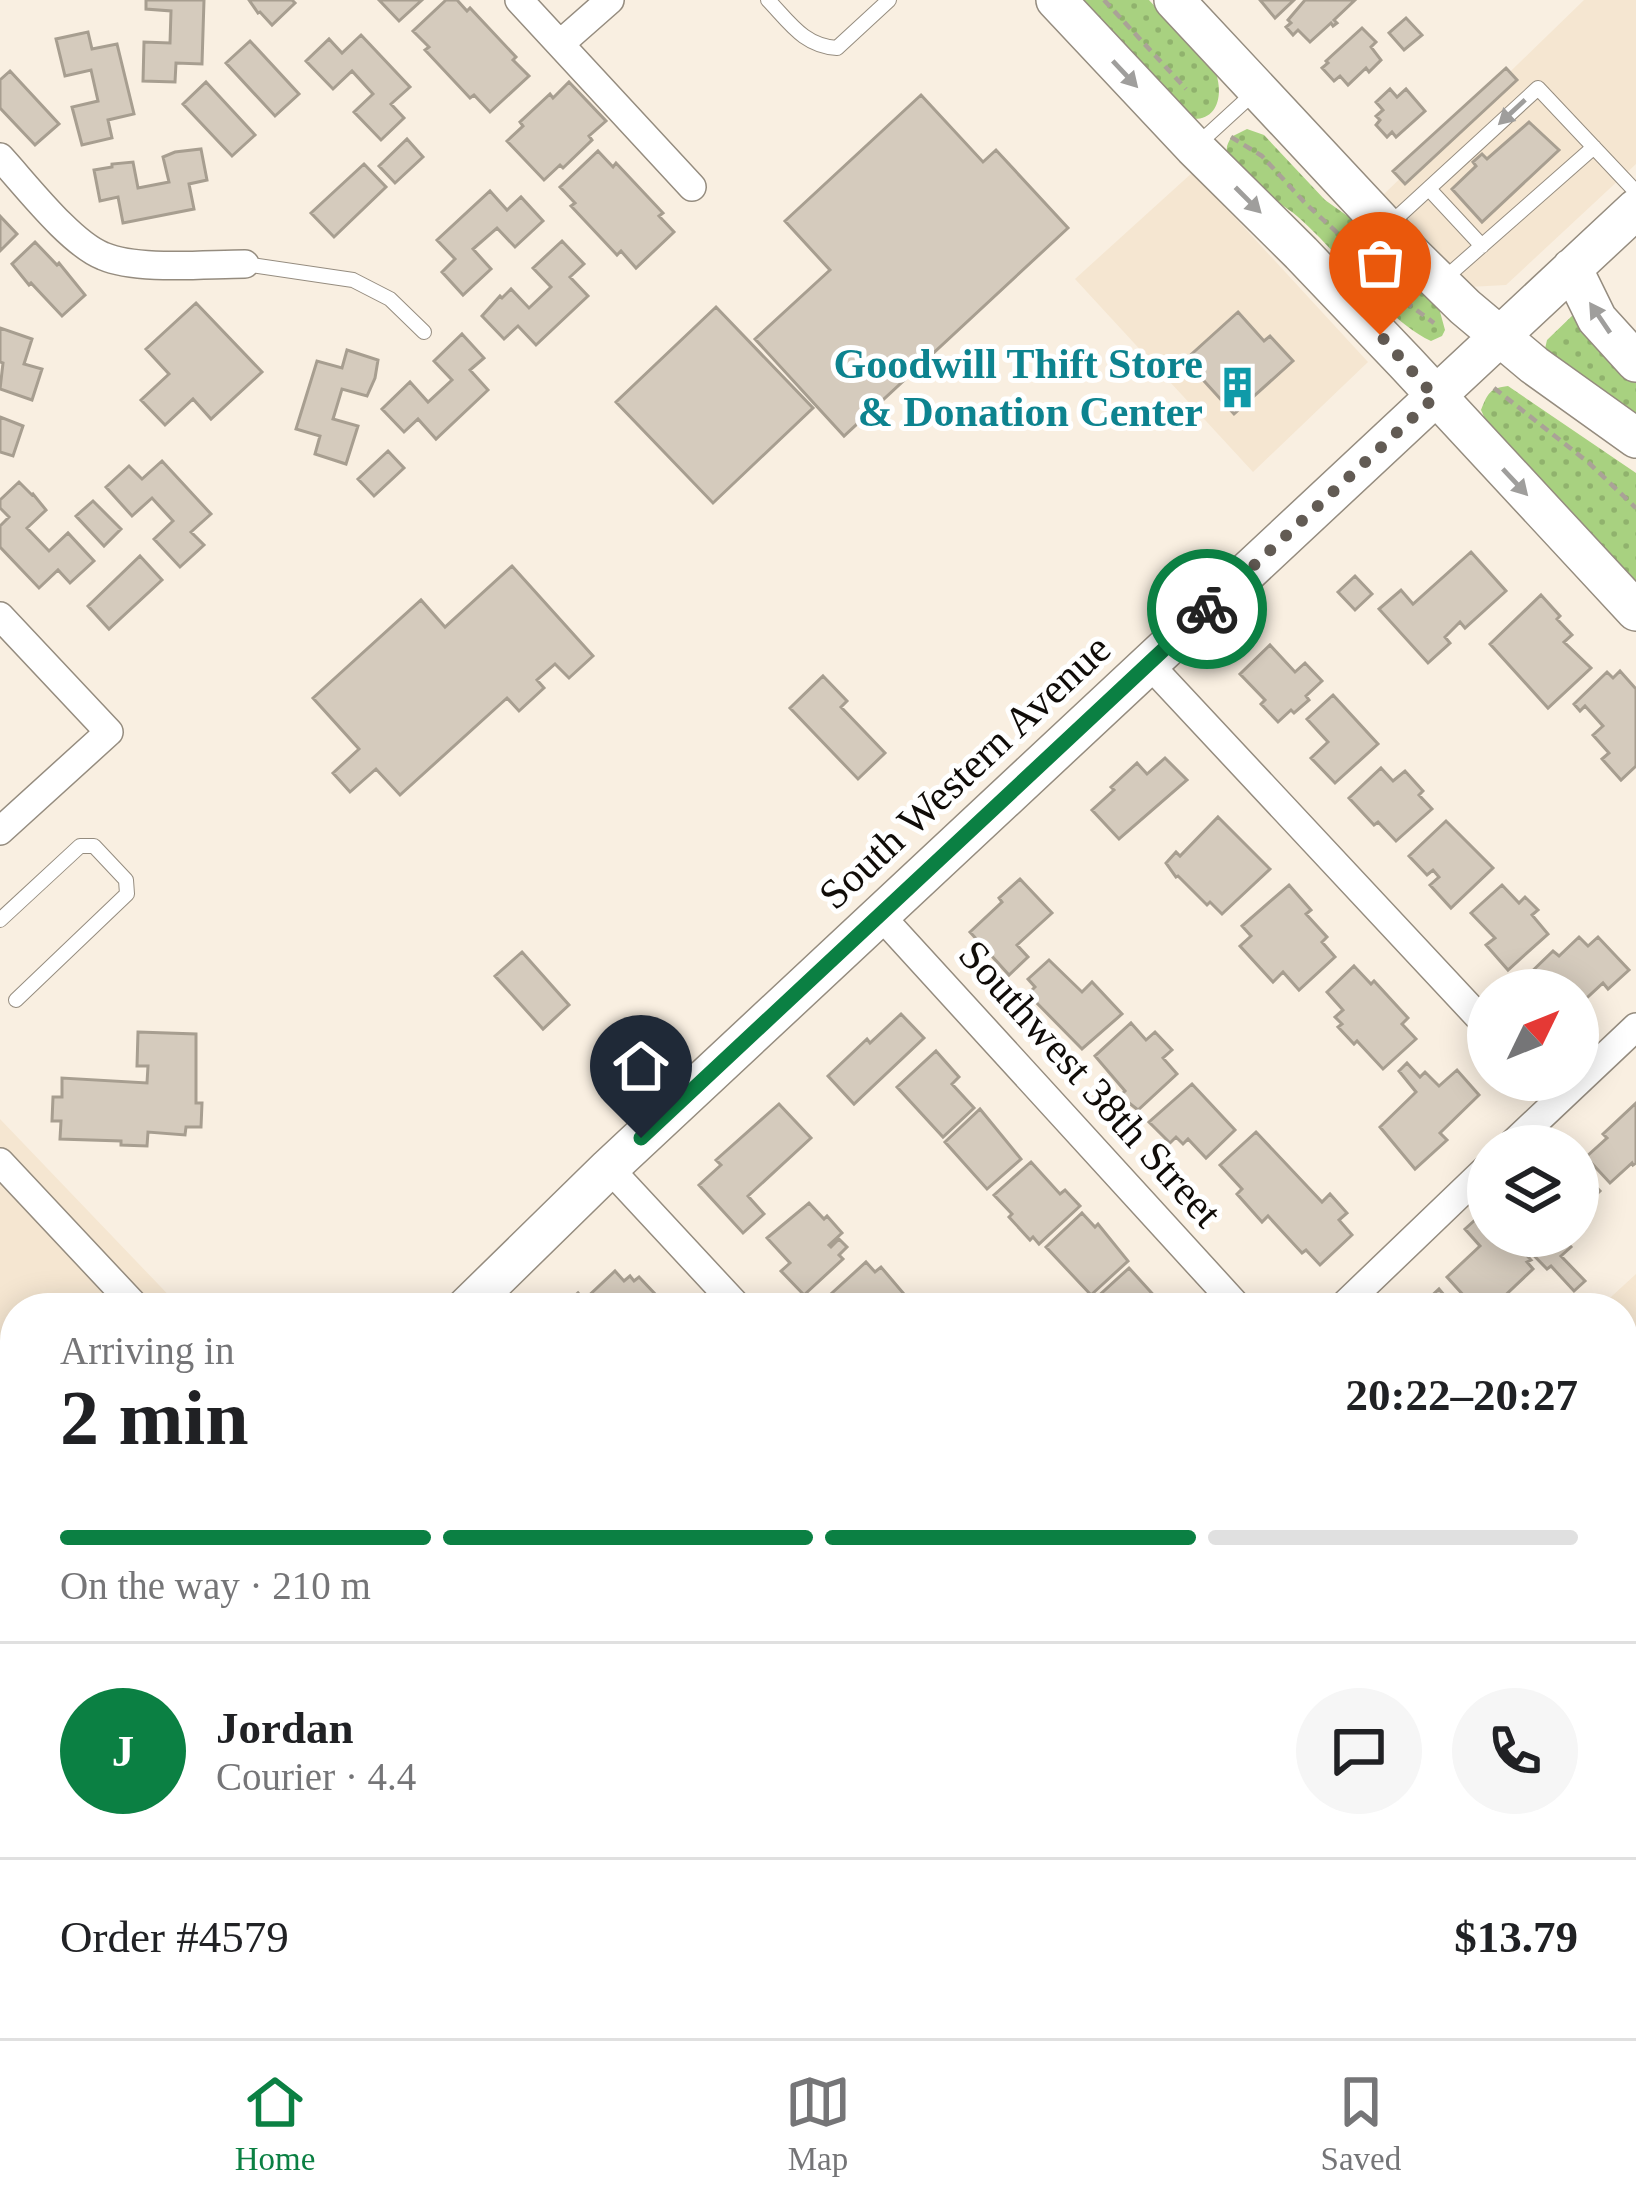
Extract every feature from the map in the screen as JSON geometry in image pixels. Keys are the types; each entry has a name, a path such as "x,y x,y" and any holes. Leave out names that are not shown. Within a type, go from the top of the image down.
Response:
{"main road":[{"path":"1056,0 1207,136 1301,253 1636,611"},
{"path":"1174,0 1440,283 1486,348 1534,365 1636,438"},
{"name":"South Western Avenue","path":"481,1293 609,1168 1636,209"},
{"path":"1572,268 1597,319 1636,362"}],"street":[{"path":"519,0 692,188"},
{"path":"560,44 610,0"},
{"path":"0,157 78,240 104,257 131,263 245,263"},
{"path":"0,616 109,732 0,831"},
{"path":"1148,663 1467,1005"},
{"name":"Southwest 38th Street","path":"880,916 1225,1293"},
{"path":"1599,1053 1636,1027"},
{"path":"0,1162 123,1293"},
{"path":"609,1168 725,1293"},
{"path":"1357,1293 1467,1187"}],"lane":[{"path":"768,0 802,37 819,47 837,48 889,0"},
{"path":"1387,228 1538,88 1636,192"},
{"path":"1207,136 1257,90"},
{"path":"1440,283 1594,147"},
{"path":"1429,189 1482,245"},
{"path":"245,263 353,280 390,299 424,332"},
{"path":"0,920 80,846 94,846 126,880 128,894 16,1000"}],"path":[{"path":"1104,0 1207,136 1239,143 1262,156 1411,306 1445,330 1486,348 1493,387 1636,508"}],"shaded area":[{"path":"1584,0 1636,0 1636,164 1506,285 1469,287 1382,196"},
{"path":"1193,172 1368,362 1253,472 1075,279"},
{"path":"0,1119 167,1293 0,1293"},
{"path":"1636,1274 1636,1293 1615,1293"}],"green space":[{"path":"1071,0 1149,0 1216,73 1218,100 1211,113 1186,118"},
{"path":"1247,129 1264,135 1325,200 1377,237 1439,308 1445,330 1442,336 1431,341 1413,331 1309,227 1239,172 1227,148 1231,137"},
{"path":"1575,313 1636,382 1636,422 1544,353 1547,340"},
{"path":"1508,386 1636,473 1636,594 1491,432 1481,410 1490,392"}],"building":[{"path":"146,0 204,0 202,64 176,63 175,82 143,81 144,42 170,43 171,11 146,9"},
{"path":"249,0 292,0 295,3 272,25"},
{"path":"379,0 422,0 399,21"},
{"path":"446,0 457,0 467,11 470,8 529,76 490,112 474,95 470,98 413,31"},
{"path":"1260,0 1294,0 1275,18"},
{"path":"1305,0 1355,0 1334,20 1337,23 1310,42 1298,30 1293,35 1286,27"},
{"path":"1406,18 1422,35 1404,50 1389,33"},
{"path":"1362,28 1376,42 1371,47 1381,60 1348,85 1340,76 1334,81 1322,68"},
{"path":"88,32 92,49 117,44 134,114 108,120 112,138 82,145 72,107 98,101 91,70 65,76 56,39"},
{"path":"361,35 410,87 391,104 404,118 381,140 354,112 373,94 352,71 333,89 306,61 329,39 342,53"},
{"path":"250,41 299,94 275,116 226,63"},
{"path":"1506,68 1517,80 1405,184 1393,171"},
{"path":"10,71 59,124 35,145 0,108 0,80"},
{"path":"206,82 255,135 232,156 183,104"},
{"path":"569,82 606,121 563,168 560,165 544,180 507,141 523,126 520,122"},
{"path":"1390,89 1397,97 1406,89 1425,111 1396,137 1392,132 1387,137 1376,125 1380,120 1376,116 1383,110 1376,102"},
{"path":"921,95 983,162 996,150 1068,228 844,436 755,339 830,270 785,221"},
{"path":"1529,122 1559,150 1482,222 1452,189 1482,154 1487,159"},
{"path":"407,139 423,157 395,183 379,166"},
{"path":"201,149 207,180 189,184 194,209 123,223 118,197 100,201 94,170 133,162 138,188 169,182 163,157"},
{"path":"598,151 613,167 616,163 663,213 659,216 674,232 636,268 621,251 617,255 571,206 575,203 560,187"},
{"path":"364,164 386,187 334,237 311,213"},
{"path":"490,191 507,210 521,197 543,221 515,247 497,228 473,249 491,269 463,295 442,272 455,259 437,240"},
{"path":"0,216 17,234 0,251"},
{"path":"562,241 584,264 570,277 588,296 536,345 518,326 504,339 482,316 511,289 529,308 551,287 533,268"},
{"path":"35,242 85,295 62,316 12,264"},
{"path":"196,303 262,372 211,419 193,399 165,425 141,400 169,374 146,349"},
{"path":"716,307 813,408 713,503 616,402"},
{"name":"Goodwill Thift Store & Donation Center","path":"1238,312 1264,341 1270,336 1293,361 1234,414 1185,360"},
{"path":"0,328 32,339 24,364 42,369 32,400 0,389"},
{"path":"462,334 484,358 470,370 488,390 436,439 418,419 404,432 382,409 410,382 428,402 452,380 434,361"},
{"path":"347,350 378,360 367,396 342,389 333,419 358,426 346,464 315,454 320,436 296,429 317,361 342,368"},
{"path":"0,417 23,426 13,456 0,452"},
{"path":"388,451 404,468 374,496 358,479"},
{"path":"162,461 211,514 191,532 204,545 180,567 154,539 173,521 152,498 132,516 106,487 129,466 142,479"},
{"path":"19,482 46,510 27,528 49,551 68,533 94,561 70,583 58,570 39,588 0,547 0,526 9,517 0,508 0,500"},
{"path":"93,501 121,529 104,546 76,516"},
{"path":"1471,552 1506,591 1465,628 1460,622 1445,637 1450,643 1428,663 1379,609 1401,590 1413,604"},
{"path":"140,556 162,580 109,629 88,606"},
{"path":"512,566 593,656 569,678 555,664 537,680 544,688 519,711 507,698 400,795 376,769 350,792 333,773 359,749 313,698 421,600 445,627"},
{"path":"1355,576 1372,594 1355,610 1338,592"},
{"path":"1541,595 1572,635 1564,642 1591,668 1548,708 1490,644"},
{"path":"1270,645 1295,672 1305,663 1322,681 1306,696 1309,700 1278,722 1240,674"},
{"path":"1620,671 1636,689 1636,766 1621,780 1602,759 1609,753 1593,735 1603,726 1585,706 1580,711 1574,704 1607,672 1613,678"},
{"path":"823,676 847,701 841,707 885,753 858,779 790,708"},
{"path":"1333,695 1378,744 1335,783 1311,758 1328,742 1307,719"},
{"path":"1165,758 1187,780 1119,839 1092,810 1137,763 1147,774"},
{"path":"1381,768 1393,781 1405,771 1432,809 1396,841 1349,798"},
{"path":"1218,817 1270,869 1222,914 1176,877 1166,863 1176,852 1180,856"},
{"path":"1446,821 1493,868 1451,908 1430,885 1439,877 1433,870 1427,875 1409,856"},
{"path":"1020,879 1052,913 1017,945 1028,957 1009,975 970,932"},
{"path":"1289,885 1311,910 1306,914 1327,937 1322,942 1335,957 1299,990 1283,972 1273,982 1240,946 1251,936 1242,926"},
{"path":"1502,885 1519,903 1525,897 1538,910 1532,915 1548,934 1507,969 1486,945 1495,938 1471,913"},
{"path":"1579,937 1588,946 1598,937 1629,970 1608,989 1603,983 1599,987 1599,969 1534,969 1553,951 1559,956"},
{"path":"522,952 569,1005 543,1029 495,976"},
{"path":"1049,960 1082,992 1092,982 1122,1014 1082,1049 1028,994 1035,987 1028,979"},
{"path":"1354,966 1408,1018 1402,1024 1416,1039 1383,1069 1338,1027 1342,1024 1335,1017 1343,1010 1327,992"},
{"path":"901,1014 924,1038 854,1104 828,1076"},
{"path":"1131,1023 1146,1040 1155,1032 1172,1050 1163,1058 1177,1074 1138,1110 1124,1099 1125,1091 1095,1056"},
{"path":"138,1032 196,1034 196,1103 202,1103 201,1127 186,1127 185,1135 148,1132 147,1146 60,1139 61,1121 52,1121 53,1097 62,1097 62,1078 147,1083 148,1066 137,1066"},
{"path":"936,1051 959,1077 952,1084 974,1108 943,1137 897,1087"},
{"path":"1407,1063 1420,1077 1425,1072 1439,1086 1457,1070 1467,1081 1467,1101 1473,1101 1440,1133 1447,1140 1415,1169 1380,1127 1416,1092 1399,1071"},
{"path":"1192,1084 1235,1130 1206,1158 1188,1139 1183,1144 1176,1137 1170,1143 1149,1122"},
{"path":"1636,1103 1636,1163 1610,1183 1599,1171 1599,1145 1607,1138 1603,1134"},
{"path":"779,1104 811,1138 748,1196 764,1214 743,1233 699,1185 721,1165 716,1160"},
{"path":"980,1109 1021,1159 987,1189 945,1142"},
{"path":"1256,1132 1322,1202 1330,1194 1347,1213 1339,1220 1352,1235 1320,1265 1306,1250 1302,1253 1268,1216 1262,1222 1220,1165"},
{"path":"1031,1162 1060,1194 1065,1190 1080,1206 1039,1244 1033,1237 1030,1240 994,1195"},
{"path":"809,1203 842,1233 829,1245 839,1239 847,1247 839,1255 843,1259 802,1293 781,1271 790,1263 767,1238"},
{"path":"1082,1213 1095,1227 1098,1224 1128,1261 1089,1293 1046,1247"},
{"path":"1468,1257 1528,1257 1533,1269 1508,1293 1461,1293 1447,1277"},
{"path":"1535,1257 1562,1257 1585,1281 1574,1291 1551,1266 1547,1269"},
{"path":"866,1262 875,1272 881,1267 903,1293 832,1293"},
{"path":"1129,1268 1152,1293 1102,1293"},
{"path":"615,1271 624,1281 639,1277 654,1293 591,1293"}],"way so far":[{"path":"1207,609 1435,397 1380,335"}],"place":[{"name":"Goodwill Thift Store & Donation Center","path":"1237,387"}],"route":[{"path":"641,1138 1207,609"}]}
